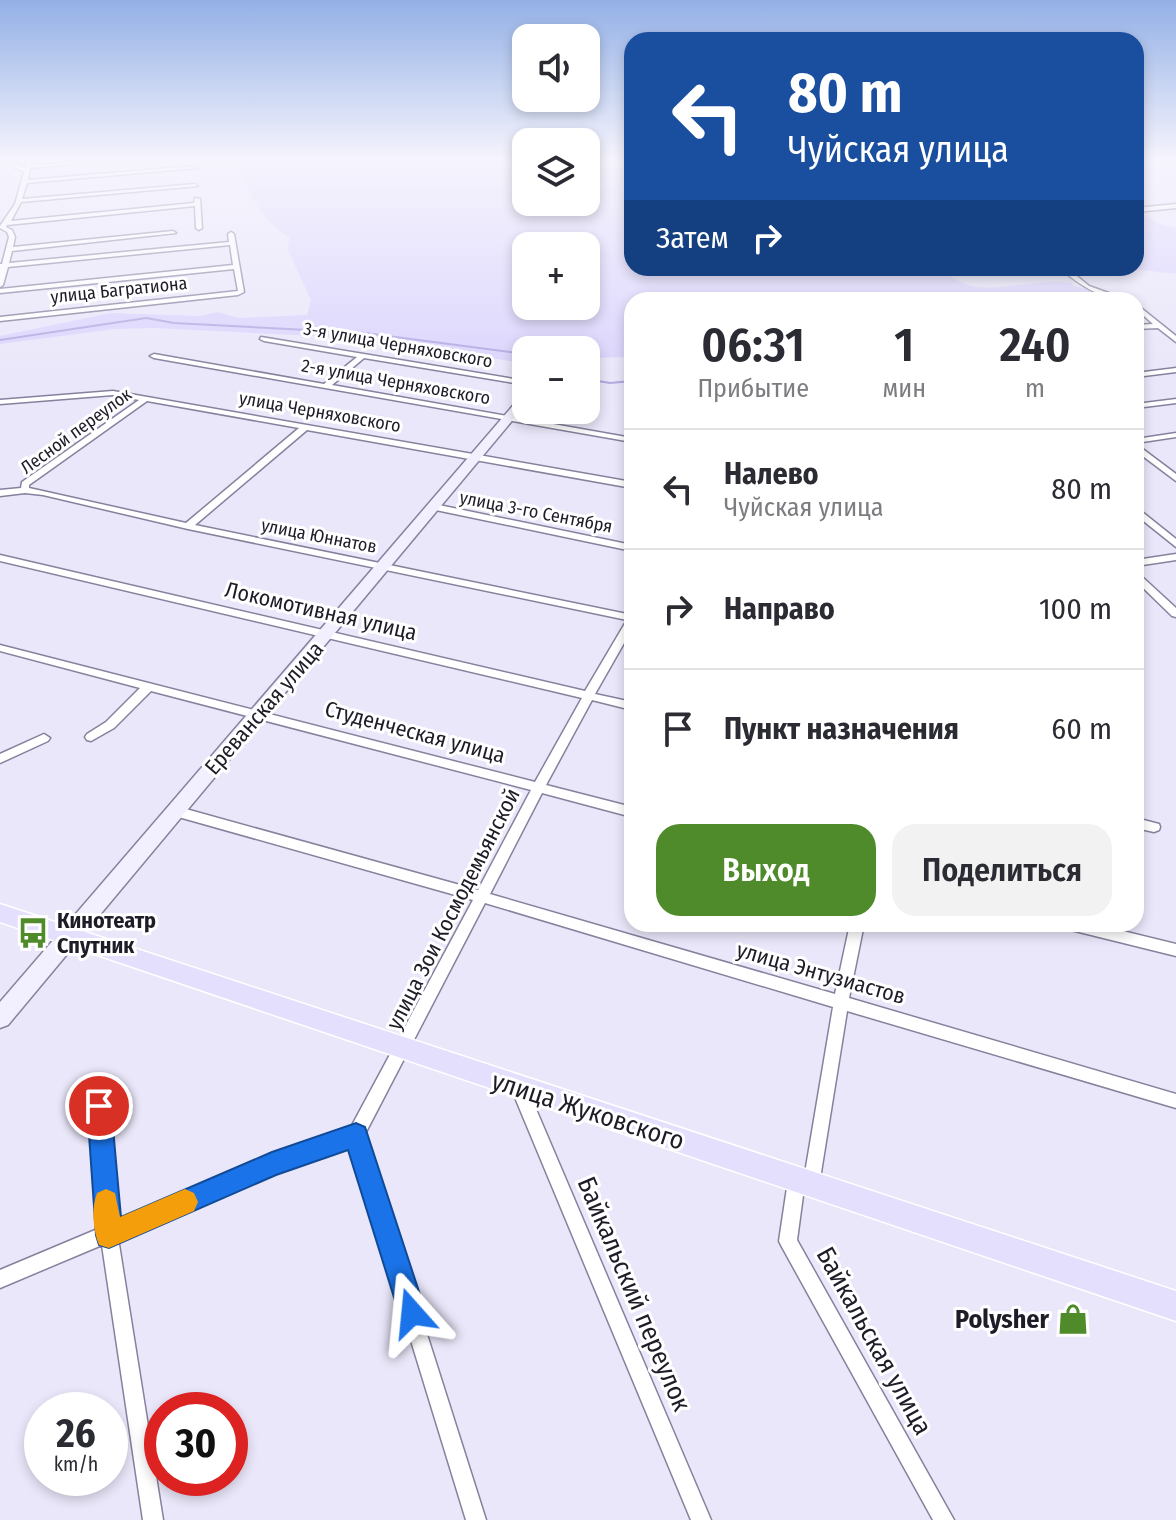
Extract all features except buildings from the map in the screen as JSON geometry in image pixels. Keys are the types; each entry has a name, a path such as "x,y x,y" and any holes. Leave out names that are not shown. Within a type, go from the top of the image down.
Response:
{"main road":[{"name":"улица Жуковского","path":"0,913 1176,1306"}],"street":[{"path":"6,229 11,234 10,249 3,266 0,288 237,267 231,234"},
{"path":"10,249 173,233"},
{"path":"3,266 233,243"},
{"name":"улица Багратиона","path":"0,319 241,292 237,267"},
{"path":"1073,276 1087,287 1102,292"},
{"path":"1144,314 1176,340"},
{"path":"1144,327 1157,326"},
{"name":"3-я улица Черняховского","path":"264,339 512,381"},
{"name":"2-я улица Черняховского","path":"154,356 624,439"},
{"path":"326,386 362,356"},
{"path":"1144,374 1176,370"},
{"name":"улица Черняховского","path":"0,402 93,393 147,398 624,484"},
{"name":"Лесной переулок","path":"25,490 25,484 147,398"},
{"path":"1144,405 1176,401"},
{"name":"Ереванская улица","path":"0,1018 512,414"},
{"path":"188,526 307,426"},
{"path":"1144,442 1176,435"},
{"path":"1144,451 1176,478"},
{"name":"улица Юннатов","path":"0,493 25,490 624,617"},
{"name":"улица 3-го Сентября","path":"434,507 624,546"},
{"path":"1144,517 1176,544"},
{"path":"1144,562 1176,557"},
{"name":"Локомотивная улица","path":"0,558 624,704"},
{"path":"1144,584 1176,614"},
{"name":"улица Зои Космодемьянской","path":"356,1135 479,896 624,633"},
{"name":"Студенческая улица","path":"0,648 624,810"},
{"path":"91,737 110,725 149,686"},
{"path":"0,759 44,738"},
{"name":"улица Энтузиастов","path":"175,811 479,896 1176,1101"},
{"path":"1144,825 1154,827"},
{"name":"Байкальская улица","path":"855,932 804,1183 788,1241 944,1520"},
{"path":"1103,932 1176,950"},
{"name":"Байкальский переулок","path":"519,1088 701,1520"},
{"path":"99,1106 109,1235 153,1520"},
{"path":"0,1279 272,1164 356,1135 476,1520"}],"shaded area":[{"path":"278,229 624,229 624,276 950,276 971,286 1059,282 1099,292 624,292 624,357 600,358 600,336 512,336 512,361 414,346 316,336 153,328 115,329 0,344 0,336 111,313 199,316 218,312 238,318 307,315 311,300 287,248 290,238"},
{"path":"1144,229 1176,229 1176,274 1144,270"}],"waterway":[{"path":"0,340 146,318 174,323 365,333 512,352"},
{"path":"600,381 624,382"}],"slow traffic":[{"path":"106,1202 109,1235 185,1202"}],"place":[{"name":"Кинотеатр Спутник","path":"33,933"},
{"name":"Polysher","path":"1073,1319"}],"route":[{"path":"99,1106 109,1235 272,1164 356,1135 412,1313"}]}
